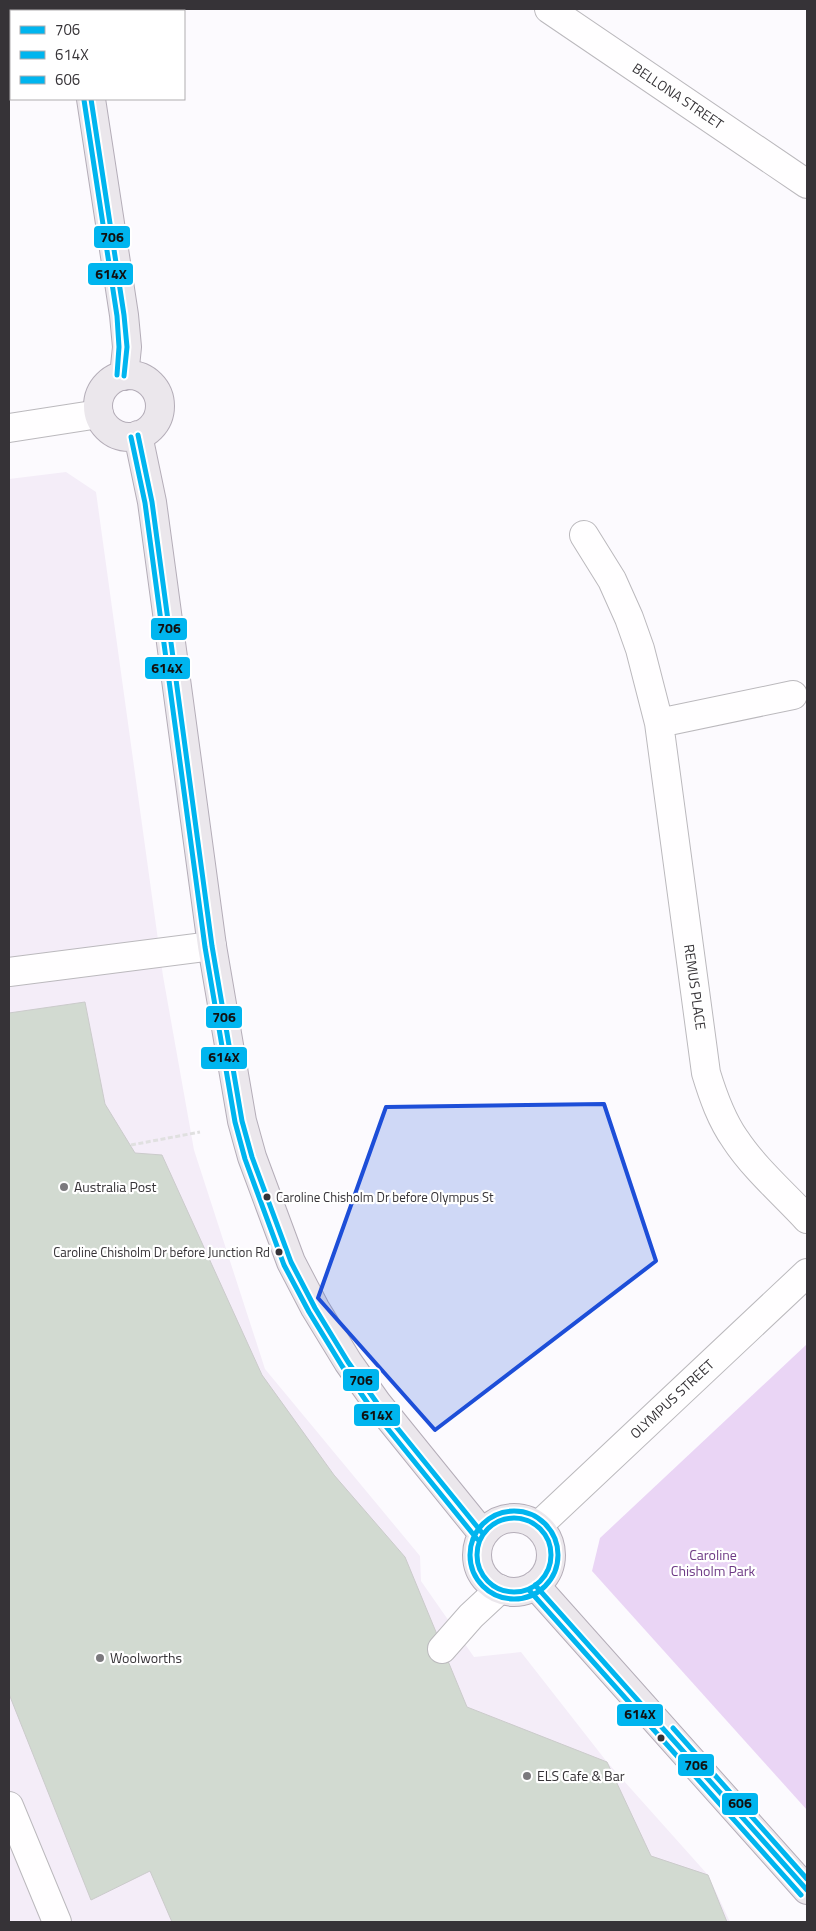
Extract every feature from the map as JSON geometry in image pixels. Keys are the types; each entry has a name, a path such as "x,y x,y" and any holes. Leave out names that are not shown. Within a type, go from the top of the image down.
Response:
{"main road":[{"path":"91,100 128,346 124,376"},
{"path":"124,376 137,376 147,381 155,388 160,404 158,416 153,425 138,435 126,436 116,434 104,425 99,414 99,398 103,388 111,380 124,376"},
{"path":"138,435 152,502 212,946 242,1122 252,1157 292,1262 315,1308 348,1362 372,1396 483,1534"},
{"path":"506,1518 519,1518 538,1526 546,1536 551,1557 548,1569 541,1580 535,1586 523,1591 513,1592 500,1589 489,1582 481,1572 477,1560 478,1545 483,1534 492,1524 506,1518"},
{"path":"535,1586 807,1890"}],"street":[{"name":"BELLONA STREET","path":"549,9 807,184"},
{"path":"9,428 99,414"},
{"name":"REMUS PLACE","path":"584,535 612,580 629,618 640,649 660,723 706,1073 712,1095 735,1140 807,1219"},
{"path":"660,723 793,695"},
{"path":"9,972 212,946"},
{"name":"OLYMPUS STREET","path":"538,1526 807,1273"},
{"path":"442,1649 471,1616 500,1589"},
{"path":"9,1806 57,1922"}],"path":[{"path":"130,1145 200,1132"}],"highlighted area":[{"path":"604,1104 656,1261 435,1430 318,1298 386,1107"}],"shaded area":[{"path":"66,472 96,492 163,976 194,1150 265,1369 420,1556 421,1581 474,1657 521,1652 607,1762 708,1875 730,1922 9,1922 9,479"}],"green space":[{"name":"Caroline Chisholm Park","path":"807,1344 807,1810 592,1571 600,1538"}],"building":[{"path":"85,1002 105,1104 135,1153 162,1155 262,1375 334,1475 405,1557 467,1707 607,1762 651,1856 708,1875 727,1922 172,1922 150,1871 91,1900 9,1694 9,1013"}],"transit line":[{"name":"614X","path":"84,100 117,316 119,347 117,375"},
{"name":"706","path":"91,100 124,315 127,347 124,376"},
{"name":"706","path":"138,435 152,502 212,946 242,1121 252,1157 291,1262 315,1308 348,1362 377,1403 483,1534"},
{"name":"614X","path":"131,437 145,503 205,947 235,1122 245,1159 284,1265 309,1312 342,1366 371,1408 477,1539"},
{"name":"614X","path":"514,1511 531,1514 539,1518 551,1530 555,1538 558,1555 555,1572 551,1580 539,1592 531,1596 514,1599 497,1596 489,1592 477,1580 473,1572 470,1555 473,1538 477,1530 489,1518 497,1514 514,1511"},
{"name":"706","path":"514,1518 528,1521 540,1529 548,1541 551,1555 548,1569 540,1581 528,1589 514,1592 500,1589 488,1581 480,1569 477,1555 480,1541 488,1529 500,1521 514,1518"},
{"name":"706","path":"535,1585 807,1890"},
{"name":"614X","path":"529,1590 801,1895"},
{"name":"606","path":"673,1728 807,1879"}],"place":[{"name":"Australia Post","path":"64,1187"},
{"name":"Caroline Chisholm Dr before Olympus St","path":"267,1197"},
{"name":"Caroline Chisholm Dr before Junction Rd","path":"279,1252"},
{"name":"Woolworths","path":"100,1658"},
{"name":"ELS Cafe & Bar","path":"527,1776"}]}
